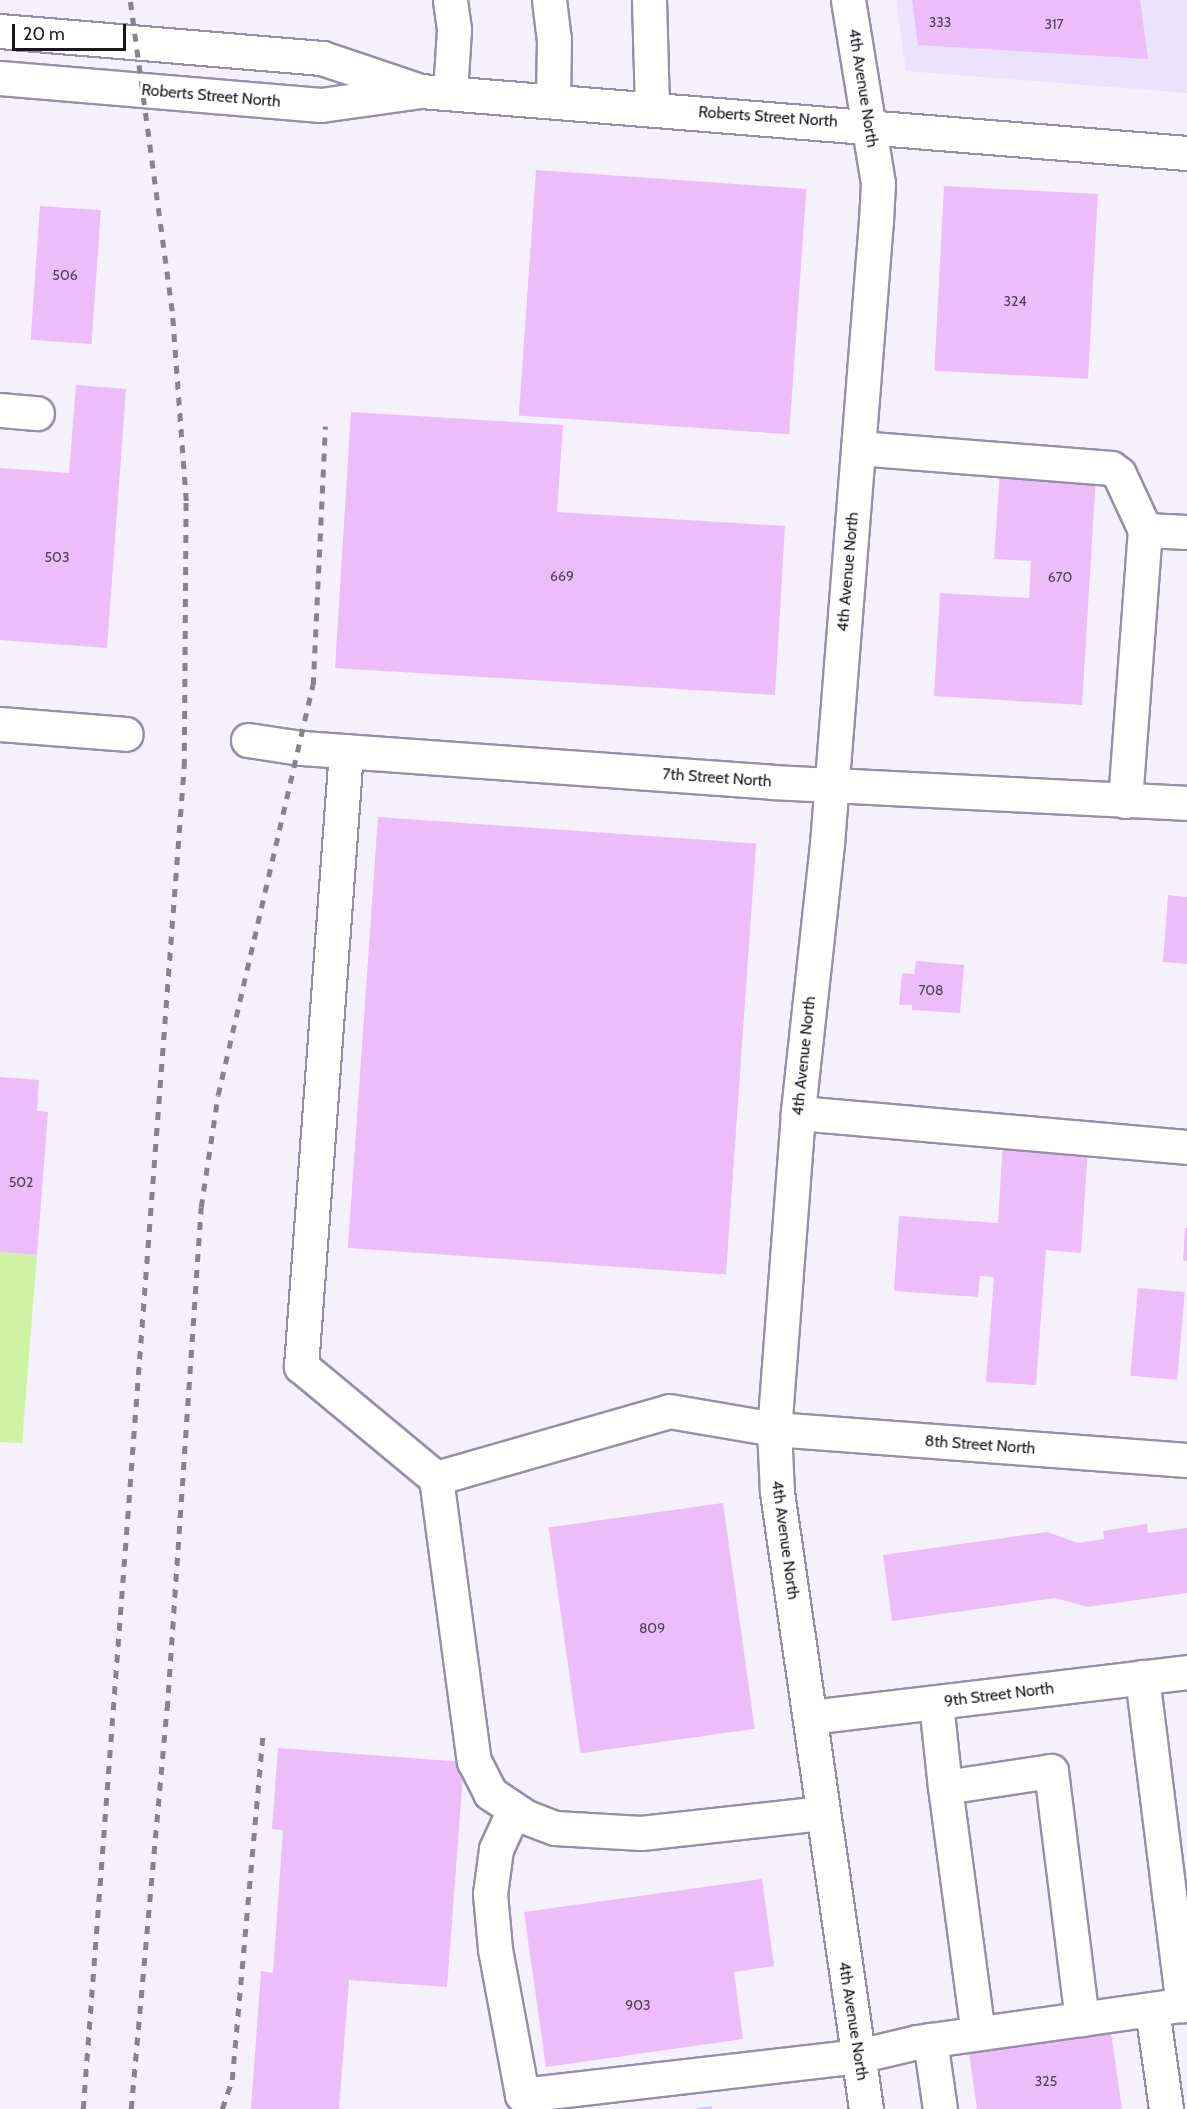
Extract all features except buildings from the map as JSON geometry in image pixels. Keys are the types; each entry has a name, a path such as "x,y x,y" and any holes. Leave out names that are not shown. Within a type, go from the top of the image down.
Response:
{"street":[{"path":"435,92 454,29 450,0"},
{"path":"549,0 554,38 553,101"},
{"path":"649,0 652,109"},
{"name":"4th Avenue North","path":"848,0 878,183 831,786 798,1113 774,1430 777,1492 811,1717 820,1813 866,2109"},
{"name":"Roberts Street North","path":"0,31 322,58 435,92"},
{"name":"Roberts Street North","path":"0,78 321,105 435,92 870,125 1187,153"},
{"path":"0,410 37,412"},
{"path":"858,448 1111,468 1119,474 1145,530 1125,801"},
{"path":"1145,530 1187,532"},
{"path":"0,724 126,734"},
{"name":"7th Street North","path":"248,740 346,751 831,786 1187,803"},
{"path":"346,751 301,1366 436,1478 474,1761 490,1793 514,1810 555,1828 641,1833 820,1813"},
{"path":"798,1113 1187,1147"},
{"name":"8th Street North","path":"436,1478 669,1411 774,1430 1187,1460"},
{"name":"9th Street North","path":"811,1717 1187,1672"},
{"path":"1142,1677 1174,2006 1166,2109"},
{"path":"936,1703 978,2033"},
{"path":"945,1786 1051,1771 1082,2019"},
{"path":"514,1810 496,1849 490,1894 495,1949 522,2095 858,2056 930,2040 1174,2006"},
{"path":"930,2040 940,2109"}],"shaded area":[{"path":"896,0 1187,0 1187,93 906,71"}],"green space":[{"path":"0,1252 37,1255 22,1443 0,1442"}],"railway":[{"path":"83,2109 184,767 186,501 172,311 130,0"},
{"path":"131,2109 167,1709 201,1207 218,1095 313,685 325,426"},
{"path":"222,2109 232,2080 263,1736"}]}
